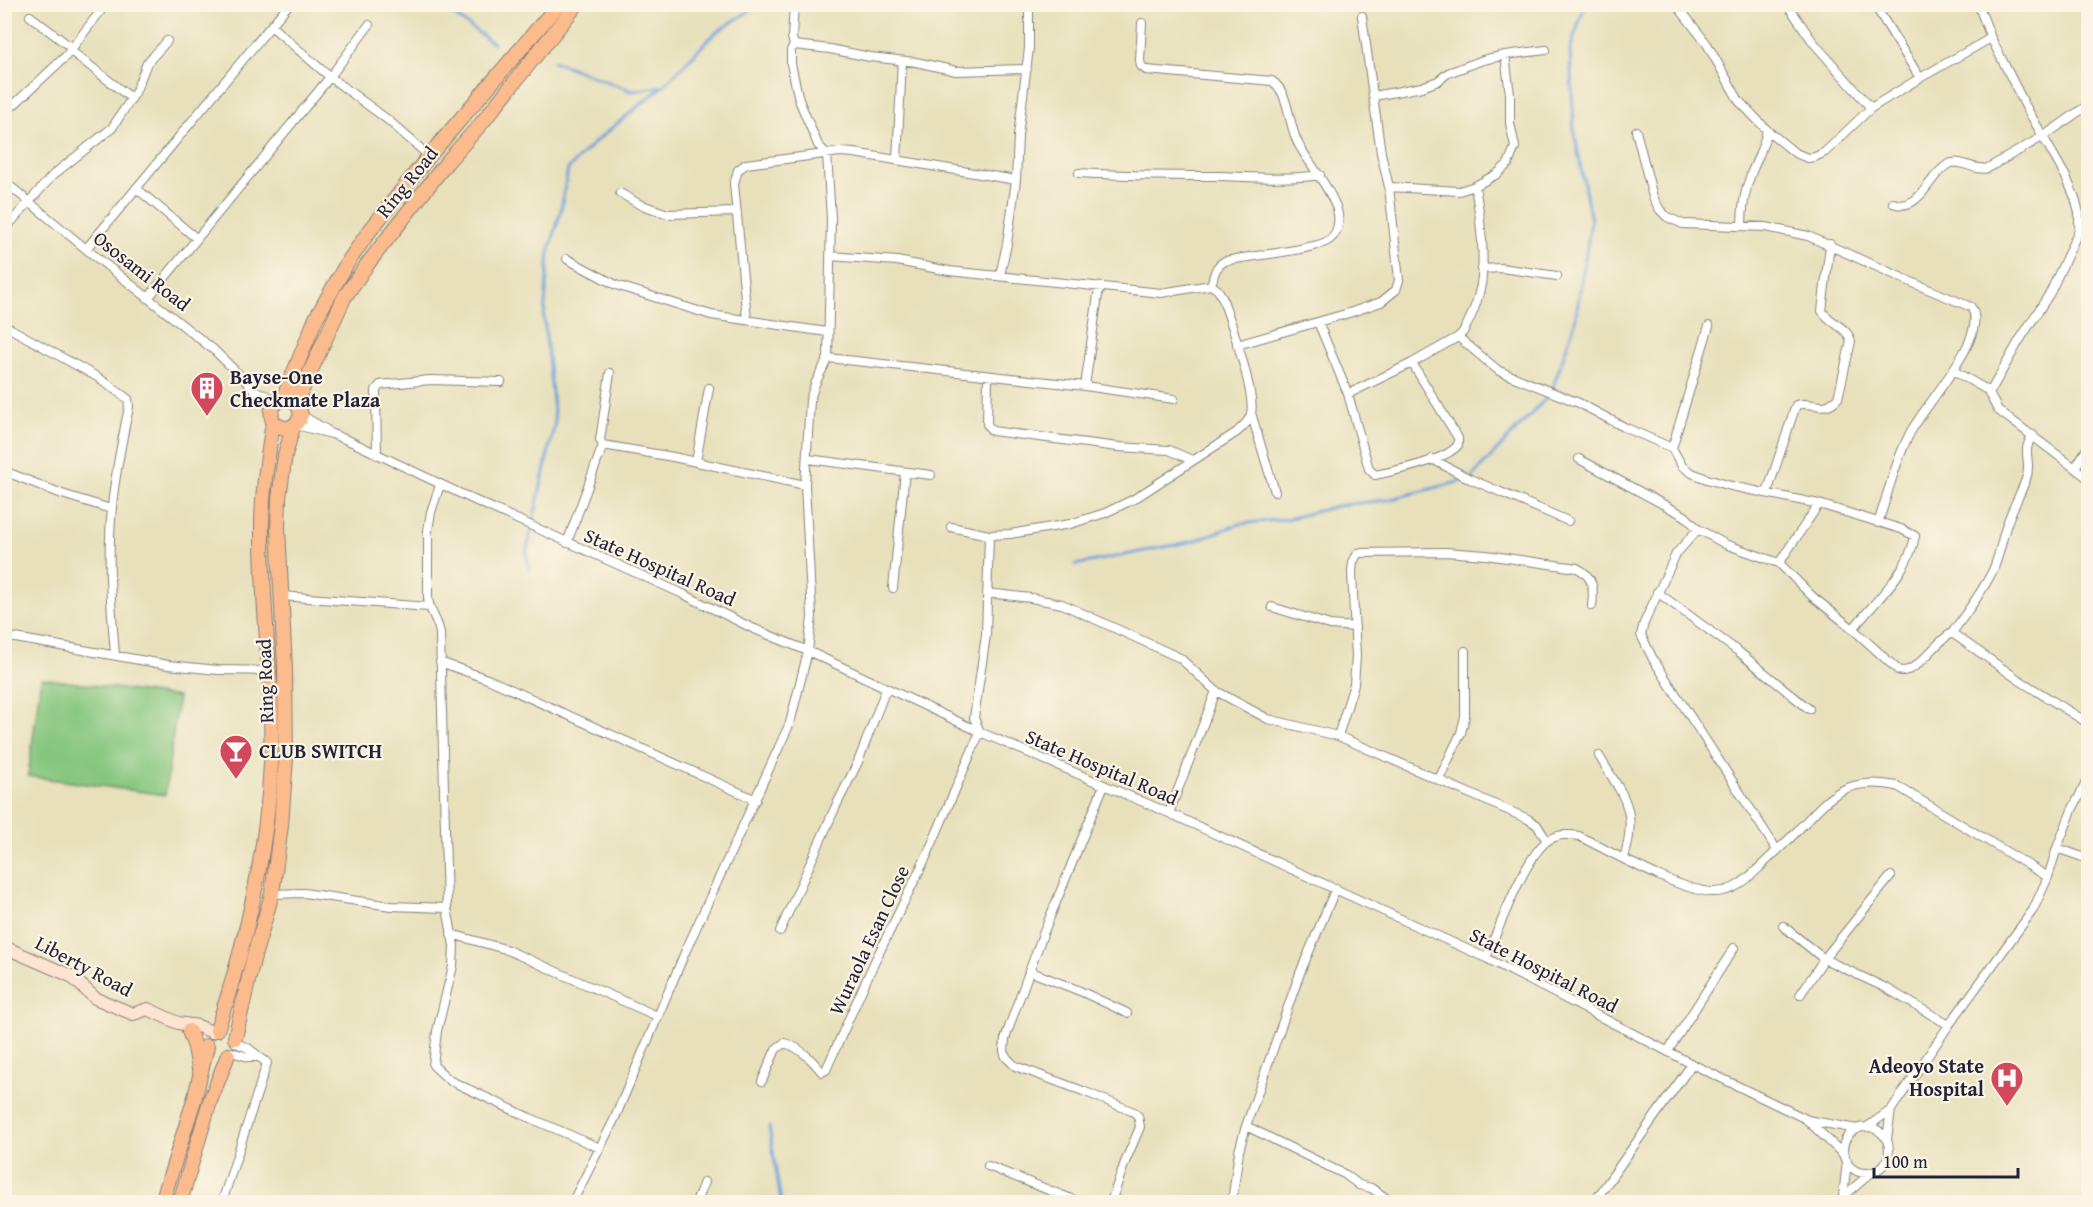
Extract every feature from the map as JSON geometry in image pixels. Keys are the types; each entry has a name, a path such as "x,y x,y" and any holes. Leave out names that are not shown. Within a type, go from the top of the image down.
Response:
{"main road":[{"name":"Ring Road","path":"180,1203 210,1101 233,1047 253,960 272,894 281,825 286,759 285,668 278,529 279,498 288,411 316,318 330,290 368,232 429,156 559,4"},
{"name":"Ring Road","path":"288,411 344,298 366,266 447,162 578,4"},
{"name":"Ring Road","path":"162,1203 186,1129 211,1037 241,955 267,824 271,761 271,670 262,500 273,422 271,412 288,411"},
{"path":"273,422 282,428 288,411"},
{"path":"183,1027 195,1047 200,1076"},
{"path":"227,1030 233,1047 222,1057 215,1056 210,1052 211,1037 227,1030"}],"street":[{"path":"4,114 72,50 106,4"},
{"path":"86,249 289,4"},
{"path":"576,1195 627,1091 657,1016 790,723 808,651 813,617 805,485 810,400 828,358 831,219 827,154 818,145 799,100 791,64 791,50 794,45 792,38 794,4"},
{"path":"1000,275 1016,180 1018,136 1027,69 1029,4"},
{"path":"1676,4 1707,44 1739,101 1767,130 1800,156 1815,157 1825,152 1871,108 1992,38"},
{"path":"1787,4 1827,58 1871,108"},
{"path":"1874,4 1920,78"},
{"path":"1978,4 2025,105 2066,177 2079,213 2079,230 2050,293 1989,394"},
{"path":"30,16 131,98"},
{"path":"1237,345 1381,302 1396,290 1400,280 1389,188 1381,153 1362,16"},
{"path":"1142,23 1140,60 1141,66 1146,70 1272,81 1280,86 1285,97 1295,140 1320,175 1335,204 1338,226 1334,236 1328,241 1225,261 1218,264 1215,269 1211,285"},
{"path":"149,297 330,77 369,25"},
{"path":"271,26 330,77 388,120 429,156"},
{"path":"4,230 53,175 112,128 131,98 147,63 167,41"},
{"path":"794,45 816,46 957,71 1027,69"},
{"path":"1374,96 1422,87 1456,70 1504,55 1546,50"},
{"path":"1389,188 1459,191 1475,186 1497,174 1508,164 1515,147 1510,123 1510,95 1504,55"},
{"path":"897,160 902,61"},
{"path":"1893,203 1901,206 1916,200 1938,173 1949,164 1955,162 1982,169 2044,136 2088,105"},
{"path":"1742,225 1745,195 1750,176 1764,146 1767,130"},
{"path":"1636,131 1653,197 1660,210 1668,217 1683,224 1766,227 1800,234 1830,244 1971,307 1975,313 1976,323 1954,371 1908,436 1878,523"},
{"path":"1764,146 1782,142"},
{"path":"747,319 734,184 738,170 746,164 854,153 1016,180"},
{"path":"1078,173 1143,177 1218,176 1292,179 1320,175"},
{"name":"Ososami Road","path":"4,181 214,350 256,390 270,396 288,411"},
{"path":"1348,394 1412,363 1458,337 1467,325 1480,291 1482,268 1475,186"},
{"path":"136,188 196,238"},
{"path":"620,193 639,204 668,214 736,212"},
{"path":"2079,230 2088,233"},
{"path":"1767,493 1796,405 1802,403 1817,407 1827,406 1838,398 1851,340 1849,333 1829,320 1822,311 1830,244"},
{"path":"830,256 897,261 949,271 1161,293 1211,285 1222,297 1237,345 1251,397 1251,413 1275,492"},
{"path":"567,259 616,285 711,315 827,332"},
{"path":"1482,268 1501,268 1557,276"},
{"path":"1085,386 1099,288"},
{"path":"1318,322 1348,394 1372,474 1402,470 1455,449 1458,445 1458,438 1412,363"},
{"path":"4,325 99,378 128,399 129,407 117,462 111,509 110,581 115,654"},
{"path":"1672,448 1709,326"},
{"path":"1458,337 1499,371 1579,403 1624,427 1672,448 1682,465 1692,473 1731,486 1819,504 1910,532 1915,536 1913,546 1902,570 1853,629"},
{"path":"828,358 865,360 1085,386 1174,399"},
{"path":"1954,371 1982,386 1998,410 2088,478"},
{"path":"610,374 600,440 603,444 805,485"},
{"path":"988,376 987,424 992,431 1118,447 1169,450 1192,460"},
{"path":"377,455 376,390 380,385 430,380 501,382"},
{"path":"696,462 709,388"},
{"name":"State Hospital Road","path":"288,411 332,434 527,525 683,594 752,628 808,651 980,732 1336,888 1486,958 1692,1064 1806,1119 1846,1158"},
{"path":"951,527 989,536 1070,524 1105,513 1134,499 1237,432 1247,422 1251,413"},
{"path":"1579,459 1685,516 1698,529 1725,544 1779,563 1813,597 1903,672 1912,669 1944,637 1952,633 1985,586 1994,569 2008,519 2027,478 2029,468 2027,443 2033,435"},
{"path":"567,543 603,444"},
{"path":"2075,468 2088,447"},
{"path":"808,459 931,475"},
{"path":"1432,459 1470,479 1568,521"},
{"path":"4,471 62,494 111,509"},
{"path":"893,588 905,472"},
{"path":"440,484 430,512 429,608 438,622 440,633 447,908 454,946 453,966 437,1031 433,1065 448,1080 600,1148"},
{"path":"1779,563 1819,504"},
{"path":"1698,529 1676,554 1657,592 1641,635 1777,850"},
{"path":"980,732 974,718 986,635 989,536"},
{"path":"1338,736 1354,684 1356,657 1353,562 1358,553 1445,552 1486,555 1577,568 1587,574 1593,584 1592,606"},
{"path":"1657,592 1739,652 1809,709"},
{"path":"987,593 1062,604 1180,658 1216,691 1268,719 1338,736 1439,779 1528,819 1537,825 1547,841"},
{"path":"281,596 429,608"},
{"path":"1272,607 1330,625 1354,627"},
{"path":"1952,633 2019,680 2088,723"},
{"path":"4,636 168,665 218,670 271,670"},
{"path":"1439,779 1461,733 1465,716 1466,651"},
{"path":"440,662 490,680 756,800"},
{"path":"780,931 858,762 886,689"},
{"path":"1169,813 1216,691"},
{"name":"Wuraola Esan Close","path":"762,1081 776,1049 784,1043 794,1046 822,1072 826,1070 874,963 928,853 980,732"},
{"path":"1599,756 1628,805 1631,819 1630,837 1624,858"},
{"path":"1806,1119 1857,1129 1867,1127 1891,1110 1949,1025 2033,910 2048,877 2072,810 2088,779"},
{"path":"1486,958 1524,873 1534,856 1547,841 1566,833 1579,836 1676,882 1701,891 1714,892 1733,889 1777,850 1833,794 1857,784 1897,786 2048,877"},
{"path":"1104,785 1042,934 1005,1039 1004,1051 1006,1057 1015,1066 1083,1090 1134,1112 1140,1120 1140,1127 1111,1203"},
{"path":"2057,848 2088,859"},
{"path":"1800,996 1824,959 1891,876"},
{"path":"1232,1203 1239,1150 1246,1126 1300,973 1336,888"},
{"path":"272,894 304,893 391,906 447,908"},
{"path":"1783,926 1824,959 1886,988 1949,1025"},
{"path":"451,934 505,948 657,1016"},
{"name":"Liberty Road","path":"4,947 70,976 95,998 133,1014 148,1009 183,1027 211,1037"},
{"path":"1668,1051 1734,948"},
{"path":"1029,971 1127,1013"},
{"path":"222,1203 267,1063 258,1057 248,1057 233,1047"},
{"path":"1594,1203 1692,1064"},
{"path":"1846,1158 1855,1170 1867,1173 1878,1170 1886,1162 1889,1150 1887,1139 1891,1110"},
{"path":"1246,1126 1346,1175 1359,1185 1371,1188 1392,1203"},
{"path":"1867,1127 1878,1130 1887,1139"},
{"path":"1841,1200 1846,1158 1845,1143 1857,1129"},
{"path":"988,1166 1074,1202"},
{"path":"1841,1200 1872,1172"},
{"path":"696,1203 704,1182"}],"green space":[{"path":"41,678 178,697 165,795 28,776"}],"waterway":[{"path":"439,4 494,44"},
{"path":"553,61 632,91 663,86 715,33 760,4"},
{"path":"1075,565 1194,541 1239,524 1287,519 1341,505 1387,500 1470,479 1551,393 1575,322 1591,221 1574,131 1570,50 1585,4"},
{"path":"530,569 526,554 555,422 544,318 549,252 561,210 568,169 596,141 663,86"},
{"path":"769,1127 781,1202"}],"place":[{"name":"Bayse-One Checkmate Plaza","path":"207,417"},
{"name":"CLUB SWITCH","path":"236,780"},
{"name":"Adeoyo State Hospital","path":"2007,1107"}]}
